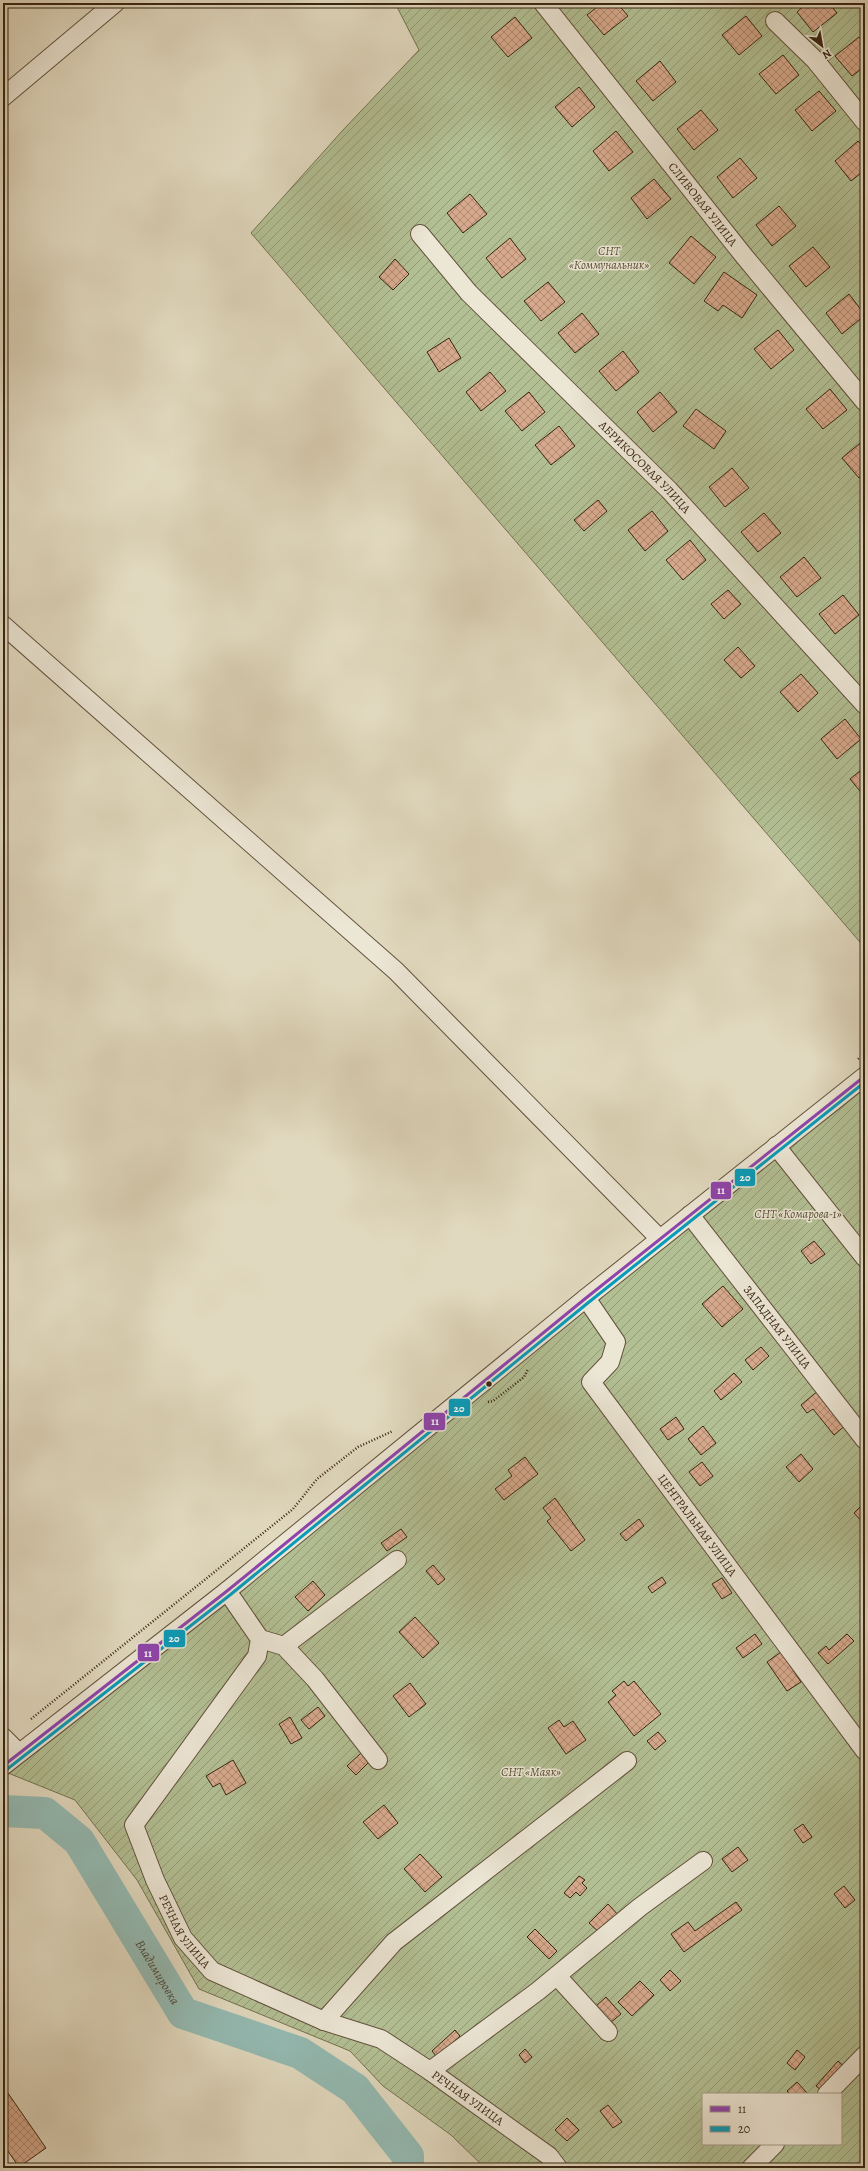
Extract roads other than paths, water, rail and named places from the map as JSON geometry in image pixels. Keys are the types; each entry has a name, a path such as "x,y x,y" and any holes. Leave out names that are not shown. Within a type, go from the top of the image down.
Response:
{"street":[{"path":"3,97 116,3"},
{"name":"СЛИВОВАЯ УЛИЦА","path":"543,3 744,256 865,402"},
{"path":"775,21 815,60 865,122"},
{"name":"АБРИКОСОВАЯ УЛИЦА","path":"420,234 469,293 669,490 865,705"},
{"path":"3,624 396,971 660,1239"},
{"path":"3,1766 227,1591 586,1298 865,1076"},
{"path":"776,1146 865,1258"},
{"name":"ЗАПАДНАЯ УЛИЦА","path":"690,1215 865,1440"},
{"name":"ЦЕНТРАЛЬНАЯ УЛИЦА","path":"586,1298 616,1342 610,1362 590,1382 865,1751"},
{"path":"284,1646 397,1560"},
{"path":"227,1591 260,1640 284,1646 315,1679 378,1760"},
{"name":"РЕЧНАЯ УЛИЦА","path":"260,1640 257,1656 134,1825 155,1880 183,1938 212,1970 324,2021 381,2039 430,2071 549,2156 558,2168"},
{"path":"3,1737 19,1753"},
{"path":"324,2021 394,1942 627,1761"},
{"path":"430,2071 557,1976 640,1907 703,1861"},
{"path":"557,1976 608,2032"},
{"path":"828,2093 865,2055"},
{"path":"751,2168 774,2145"}],"waterway":[{"name":"Владимировка","path":"3,1811 45,1813 79,1841 183,2013 300,2053 355,2089 408,2156 408,2168"}],"park label":[{"name":"СНТ «Коммунальник»","path":"609,258"},
{"name":"СНТ «Комарова-1»","path":"798,1214"},
{"name":"СНТ «Маяк»","path":"531,1772"}]}
